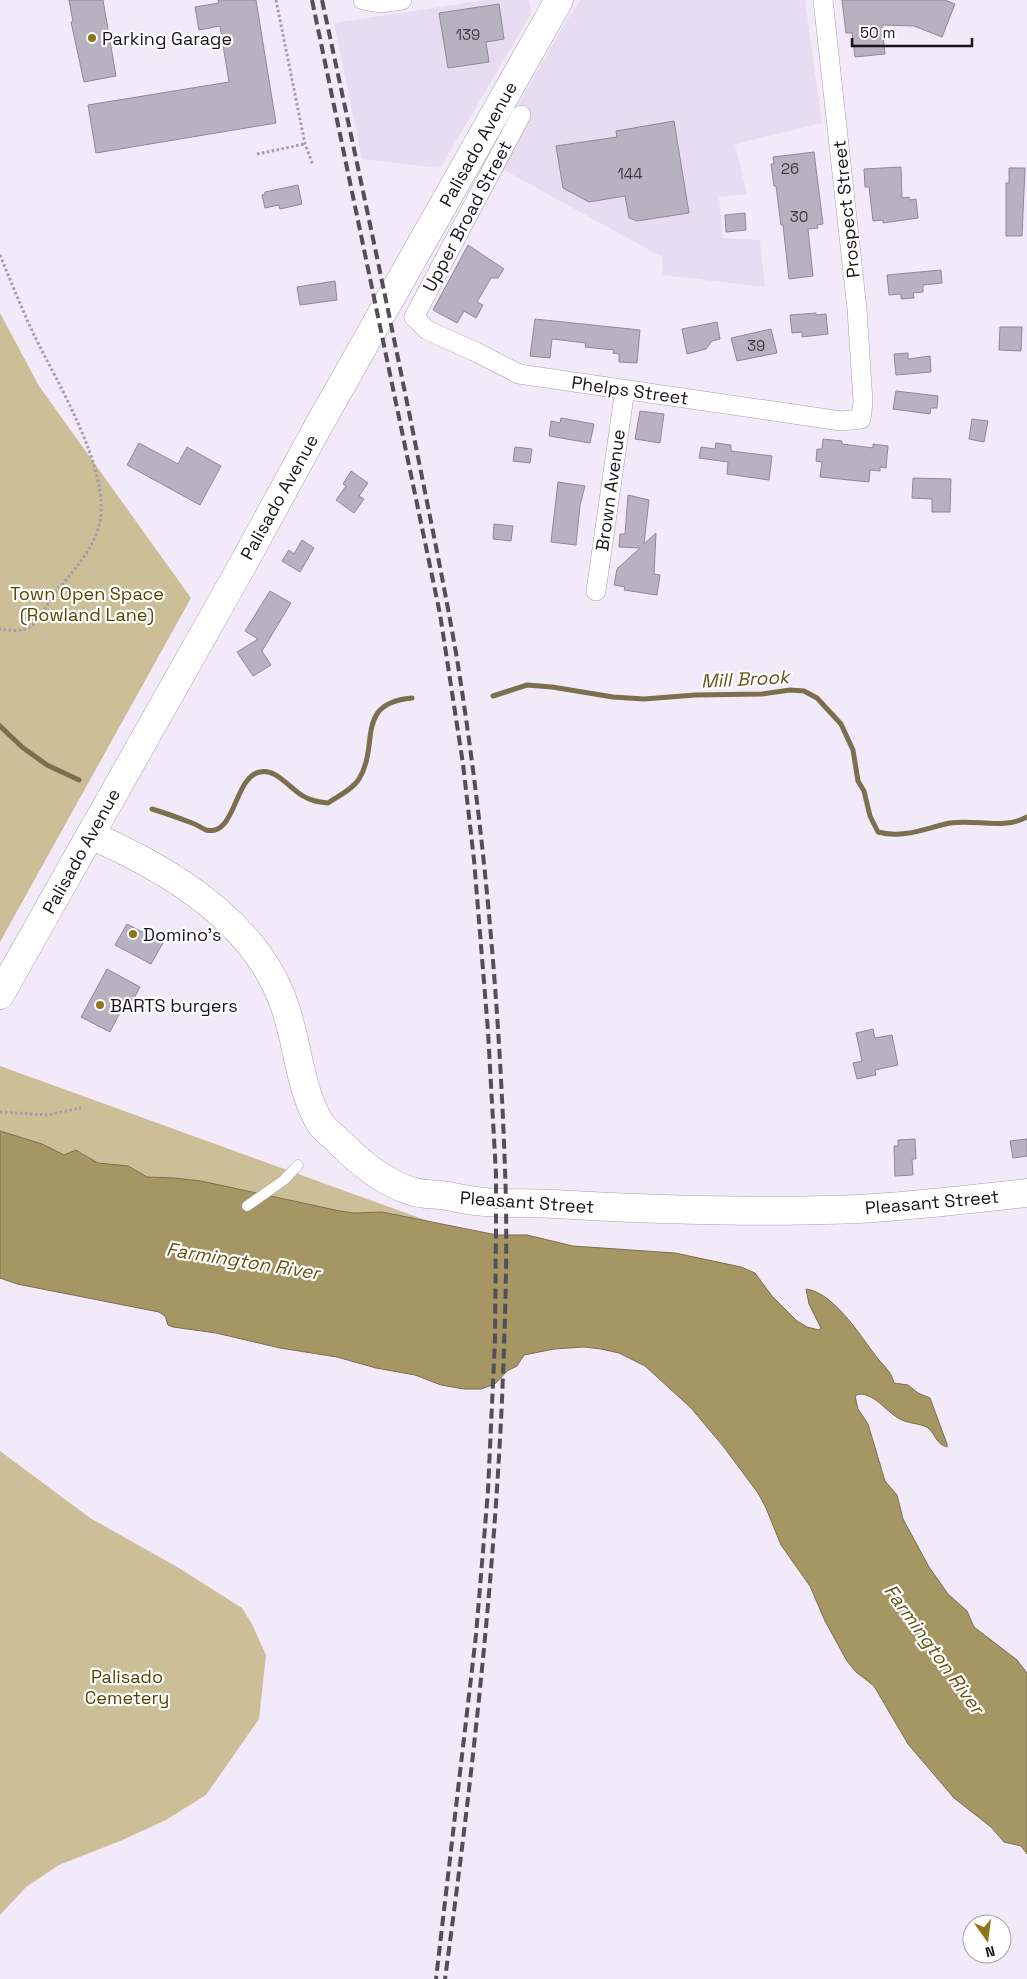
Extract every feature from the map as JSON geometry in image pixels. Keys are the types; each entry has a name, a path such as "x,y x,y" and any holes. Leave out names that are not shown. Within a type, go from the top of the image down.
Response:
{"main road":[{"name":"Palisado Avenue","path":"0,995 559,0"},
{"name":"Pleasant Street","path":"90,835 148,863 192,891 220,912 247,940 261,958 284,1002 309,1098 321,1124 351,1155 376,1174 416,1192 477,1202 701,1210 860,1208 1027,1194"}],"street":[{"path":"363,0 380,3 402,0"},
{"name":"Prospect Street","path":"823,0 857,309 863,402 861,419"},
{"name":"Upper Broad Street","path":"414,317 521,115"},
{"name":"Phelps Street","path":"414,317 427,330 519,374 841,421 861,419"},
{"name":"Brown Avenue","path":"596,591 625,389"}],"lane":[{"path":"247,1206 284,1180 298,1165"}],"path":[{"path":"276,0 305,144 313,165"},
{"path":"257,154 305,144"},
{"path":"0,255 32,332 78,420 97,479 101,503 97,532 89,548 50,601 43,616 37,623 20,631 0,630"},
{"path":"0,1112 47,1115 81,1108"}],"shaded area":[{"path":"487,0 529,0 532,12 440,168 362,159 334,23"},
{"path":"581,0 805,0 822,123 735,144 747,194 719,197 723,238 760,240 765,287 663,275 662,257 486,160 564,24"}],"green space":[{"name":"Town Open Space (Rowland Lane)","path":"0,313 39,386 191,598 0,942"},
{"path":"0,1066 439,1225 382,1212 354,1213 340,1211 201,1181 147,1177 128,1166 98,1163 81,1152 73,1151 67,1155 61,1155 42,1144 0,1131"},
{"name":"Palisado Cemetery","path":"0,1451 90,1518 179,1568 242,1608 252,1624 266,1655 259,1719 206,1795 166,1820 120,1841 59,1865 26,1887 0,1915"}],"water":[{"name":"Farmington River","path":"0,1131 42,1144 64,1155 76,1150 98,1163 128,1166 147,1177 201,1181 340,1211 354,1213 382,1212 497,1235 527,1235 573,1246 675,1253 741,1267 755,1273 772,1296 797,1321 807,1327 819,1330 821,1328 809,1304 806,1289 826,1298 854,1326 889,1371 894,1383 908,1385 918,1393 930,1398 947,1444 947,1447 943,1446 928,1428 902,1420 870,1397 859,1394 855,1396 858,1409 868,1424 885,1481 897,1495 903,1519 929,1567 948,1594 967,1611 974,1627 1017,1660 1027,1673 1027,1854 1021,1846 1004,1842 991,1827 954,1798 908,1744 874,1686 856,1672 847,1661 825,1621 810,1586 781,1545 758,1493 723,1446 691,1408 645,1366 619,1353 601,1349 584,1347 554,1349 524,1355 517,1366 507,1371 495,1384 481,1389 464,1389 441,1385 415,1375 376,1368 337,1357 280,1348 216,1333 173,1327 168,1325 165,1316 159,1312 17,1284 0,1278"}],"building":[{"name":"Parking Garage","path":"69,0 103,0 116,76 84,82 71,22 73,22"},
{"path":"218,0 256,0 276,123 96,153 88,105 229,82 220,26 199,30 195,7 219,3"},
{"path":"842,0 945,0 955,4 942,37 914,26 882,25 885,54 855,57 852,33 846,33"},
{"path":"499,4 504,39 486,42 489,62 448,68 439,13"},
{"path":"674,121 689,213 637,221 629,218 625,196 589,202 563,188 556,146 617,137 616,131"},
{"path":"814,152 823,224 817,225 818,228 808,229 813,276 789,279 783,225 781,225 771,164 774,164 773,157"},
{"path":"901,167 902,198 916,199 918,218 883,223 883,220 873,221 869,187 865,187 864,169"},
{"path":"1009,168 1025,168 1022,236 1006,236 1006,183 1009,183"},
{"path":"298,185 302,204 280,209 279,205 265,208 262,195 265,192"},
{"path":"745,213 746,230 726,232 725,215"},
{"path":"468,245 504,269 498,278 491,278 477,302 483,305 476,318 464,311 457,323 433,310"},
{"path":"941,270 942,283 923,285 923,292 913,293 914,298 901,299 901,294 889,295 887,275"},
{"path":"335,281 337,300 300,305 297,287"},
{"path":"816,313 816,315 826,314 828,334 802,337 802,332 792,333 790,315"},
{"path":"535,319 640,330 637,363 619,362 619,354 613,353 614,350 585,347 586,343 552,339 550,358 530,356"},
{"path":"717,322 720,339 712,341 706,349 687,354 682,329"},
{"path":"1000,327 1022,327 1021,351 999,350"},
{"path":"771,329 777,353 737,361 731,338"},
{"path":"908,353 908,359 930,356 931,372 896,375 894,354"},
{"path":"896,391 938,396 937,408 931,408 930,414 893,409"},
{"path":"640,411 664,414 660,443 635,439"},
{"path":"561,418 594,424 590,443 549,436 551,421 560,423"},
{"path":"972,419 988,421 984,442 969,439"},
{"path":"823,439 842,441 842,444 873,448 873,444 888,446 886,468 880,467 880,471 870,470 869,482 820,477 822,462 816,461 817,449 822,449"},
{"path":"139,443 178,464 187,447 221,466 200,505 127,465"},
{"path":"716,443 731,445 731,451 772,456 769,480 727,474 728,462 699,458 701,447 715,449"},
{"path":"515,447 532,449 530,463 513,461"},
{"path":"351,471 368,483 359,496 364,499 354,513 336,500 346,486 343,484"},
{"path":"913,478 951,479 950,512 932,512 932,499 912,498"},
{"path":"558,482 585,486 580,505 576,545 551,542"},
{"path":"628,495 649,500 644,544 656,533 654,574 660,575 657,595 624,590 625,587 614,585 617,569 640,548 619,547 620,534 625,534"},
{"path":"494,524 513,526 511,541 493,539"},
{"path":"302,540 314,548 300,572 282,561 289,550 294,554"},
{"path":"270,591 291,603 262,651 271,665 253,676 237,652 258,639 245,631"},
{"path":"127,924 163,943 151,964 115,945"},
{"path":"107,969 140,987 132,1002 127,999 110,1032 81,1017"},
{"path":"873,1029 875,1038 892,1035 898,1065 875,1070 876,1075 857,1079 853,1063 862,1061 856,1033"},
{"path":"915,1139 916,1159 912,1159 913,1175 895,1176 894,1146 898,1146 898,1140"},
{"path":"1027,1139 1027,1156 1013,1158 1010,1141"}],"waterway":[{"name":"Mill Brook","path":"493,696 527,685 613,697 644,699 695,695 762,694 790,690 804,691 817,698 841,724 853,750 858,781 864,791 870,816 878,832 905,834 950,823 999,824 1018,821 1027,817"},
{"name":"Mill Brook","path":"152,809 206,830 216,830 229,816 239,794 251,776 260,772 272,773 306,798 328,803 349,789 359,779 365,766 375,717 382,708 394,702 412,698"},
{"name":"Mill Brook","path":"0,726 22,747 47,765 79,780"}],"railway":[{"path":"312,0 440,614 463,764 474,860 488,1031 496,1174 495,1339 488,1491 476,1635 436,1979"},
{"path":"322,0 402,378 457,659 467,722 489,913 499,1041 505,1169 506,1284 498,1472 480,1690 464,1835 445,1979"}],"place":[{"name":"Parking Garage","path":"92,38"},
{"name":"Domino's","path":"133,934"},
{"name":"BARTS burgers","path":"100,1005"}]}
